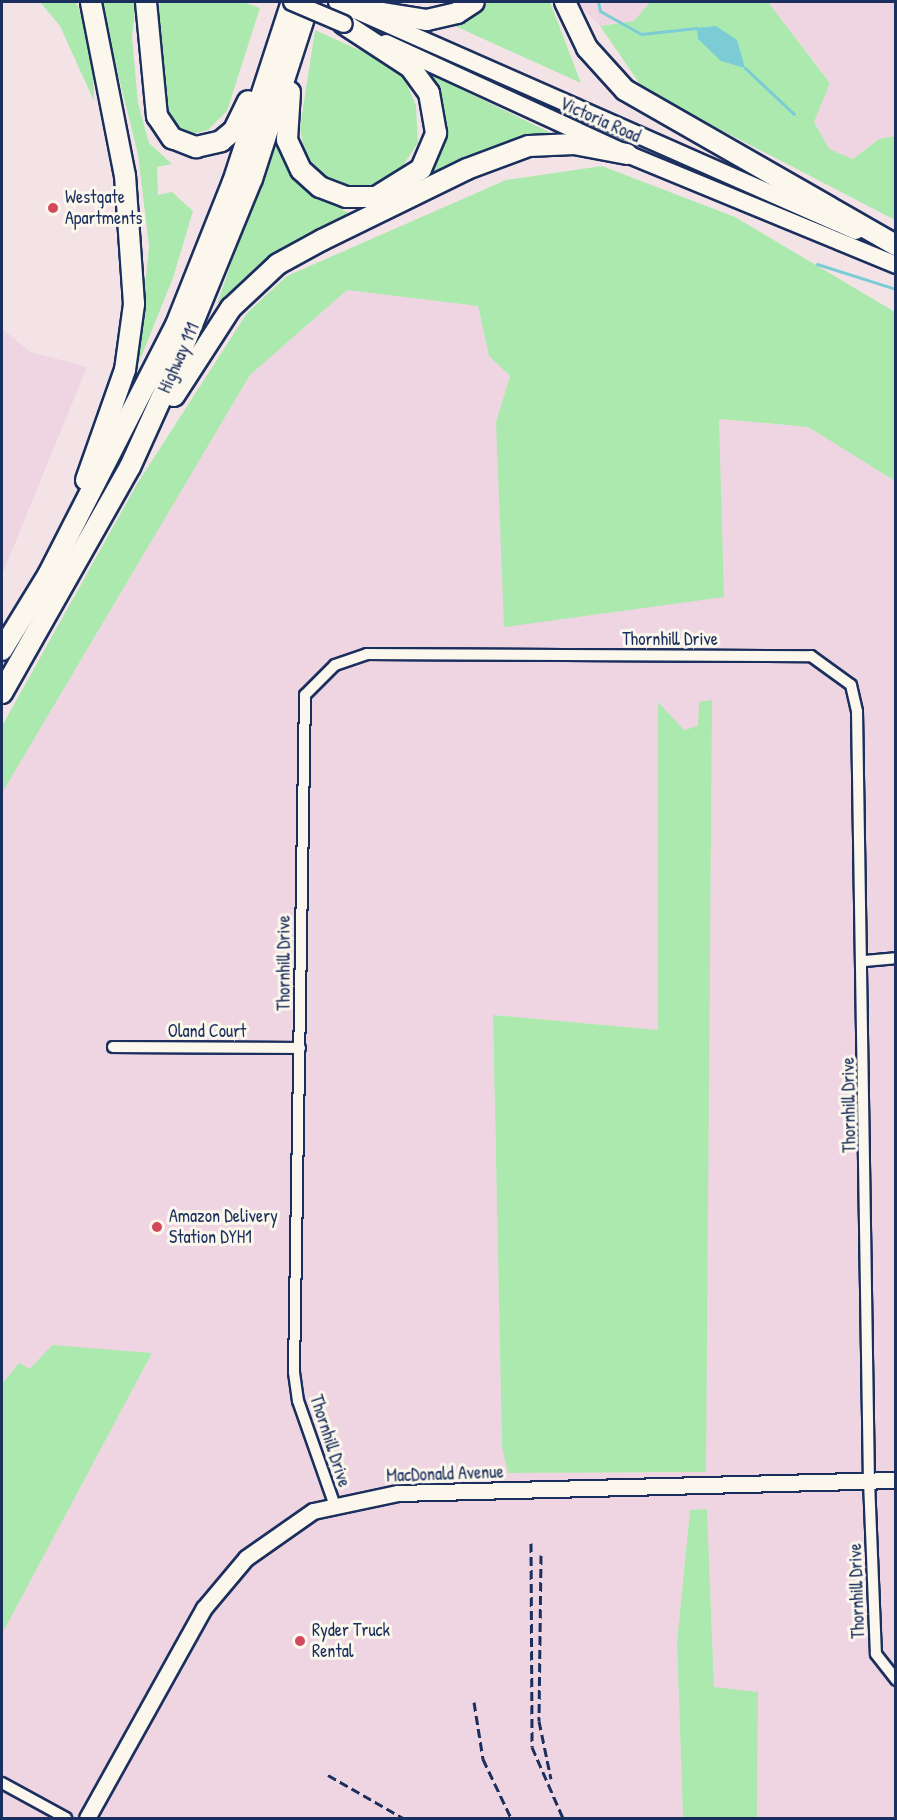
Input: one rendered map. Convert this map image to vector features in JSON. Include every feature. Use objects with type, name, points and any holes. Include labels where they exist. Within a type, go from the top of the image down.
[{"type":"highway","points":[[48,575],[53,547],[92,468],[124,370],[134,304],[125,176],[91,2]]},
{"type":"highway","points":[[146,2],[157,116],[166,132],[186,145],[206,147],[228,137],[278,46]]},
{"type":"highway","name":"Highway 111","points":[[2,650],[48,575],[176,325],[233,182],[292,2]]},
{"type":"highway","name":"Highway 111","points":[[2,693],[130,467],[216,274],[309,2]]},
{"type":"highway","points":[[344,11],[427,20],[457,13],[474,2]]},
{"type":"highway","points":[[565,2],[587,48],[625,90],[896,246]]},
{"type":"highway","points":[[299,33],[285,128],[296,161],[308,178],[333,194],[376,197],[422,169],[434,146],[437,121],[429,93],[410,67],[344,11]]},
{"type":"highway","points":[[130,467],[213,332],[278,264],[467,169],[529,146],[574,144],[627,154]]},
{"type":"main road","name":"Victoria Road","points":[[292,2],[344,11],[896,246]]},
{"type":"main road","name":"Victoria Road","points":[[344,11],[627,154],[896,265]]},
{"type":"street","name":"Thornhill Drive","points":[[334,1503],[298,1401],[294,1372],[305,695],[335,665],[367,654],[811,656],[826,662],[851,685],[857,711],[864,961],[869,1481],[876,1654],[896,1680]]},
{"type":"street","points":[[864,961],[896,958]]},
{"type":"street","name":"Oland Court","points":[[113,1047],[300,1048]]},
{"type":"street","name":"MacDonald Avenue","points":[[87,1818],[189,1632],[226,1579],[270,1538],[334,1503],[398,1493],[896,1480]]},
{"type":"street","points":[[2,1782],[66,1818]]},
{"type":"shaded area","points":[[576,2],[650,2],[634,21],[600,26]]},
{"type":"shaded area","points":[[768,2],[895,2],[895,136],[879,139],[853,159],[828,149],[814,122],[830,82]]},
{"type":"shaded area","points":[[347,290],[478,306],[489,356],[510,376],[496,422],[723,597],[718,419],[808,427],[895,481],[895,1818],[757,1818],[758,1692],[714,1688],[707,1509],[690,1510],[677,1643],[683,1818],[2,1818],[2,1634],[152,1353],[30,1369],[19,1364],[2,1384],[2,793],[250,375]],"holes":[[[658,703],[684,730],[698,726],[706,1472],[508,1473],[502,1447],[493,1015],[658,1030]]]},
{"type":"shaded area","points":[[2,329],[31,352],[87,367],[2,575]]},
{"type":"green space","points":[[40,2],[76,2],[93,55],[94,101],[60,26]]},
{"type":"green space","points":[[100,2],[136,2],[132,37],[138,103],[149,143],[172,164],[157,167],[158,195],[172,192],[193,211],[173,278],[137,367],[149,246],[138,154]]},
{"type":"green space","points":[[161,2],[243,2],[260,8],[227,111],[208,130],[189,135],[168,121],[160,101],[156,12]]},
{"type":"green space","points":[[489,2],[550,2],[581,83],[455,26]]},
{"type":"green space","points":[[650,2],[768,2],[830,83],[814,122],[829,149],[853,159],[879,139],[895,136],[895,220],[644,90],[600,26],[634,21]]},
{"type":"green space","points":[[315,30],[379,59],[405,79],[416,106],[418,143],[402,167],[372,186],[347,185],[323,175],[305,154],[300,128]]},
{"type":"green space","points":[[432,75],[555,135],[486,155],[419,184],[440,152],[443,112]]},
{"type":"green space","points":[[274,140],[304,186],[350,214],[260,263],[217,304]]},
{"type":"green space","points":[[602,166],[735,217],[895,312],[895,481],[808,427],[719,419],[724,597],[504,627],[496,422],[510,376],[489,356],[478,306],[347,290],[250,375],[2,793],[2,726],[137,484],[247,313],[287,276],[506,180]]},
{"type":"green space","points":[[712,700],[706,1472],[508,1473],[502,1447],[493,1015],[658,1030],[658,702],[684,730],[698,726],[699,702]]},
{"type":"green space","points":[[52,1345],[152,1353],[2,1634],[2,1384],[19,1363],[30,1369]]},
{"type":"green space","points":[[707,1509],[714,1687],[758,1692],[757,1818],[683,1818],[677,1643],[690,1510]]},
{"type":"water","points":[[716,26],[737,40],[745,68],[721,61],[698,39],[697,28]]},
{"type":"waterway","points":[[598,2],[600,11],[641,34],[697,28]]},
{"type":"waterway","points":[[745,68],[794,114]]},
{"type":"waterway","points":[[817,264],[896,289]]},
{"type":"railway","points":[[531,1543],[532,1747],[563,1818]]},
{"type":"railway","points":[[541,1555],[539,1721],[551,1779]]},
{"type":"railway","points":[[474,1702],[483,1759],[511,1818]]},
{"type":"railway","points":[[328,1775],[403,1818]]},
{"type":"place","name":"Westgate Apartments","points":[[53,208]]},
{"type":"place","name":"Amazon Delivery Station DYH1","points":[[157,1227]]},
{"type":"place","name":"Ryder Truck Rental","points":[[300,1641]]}]
